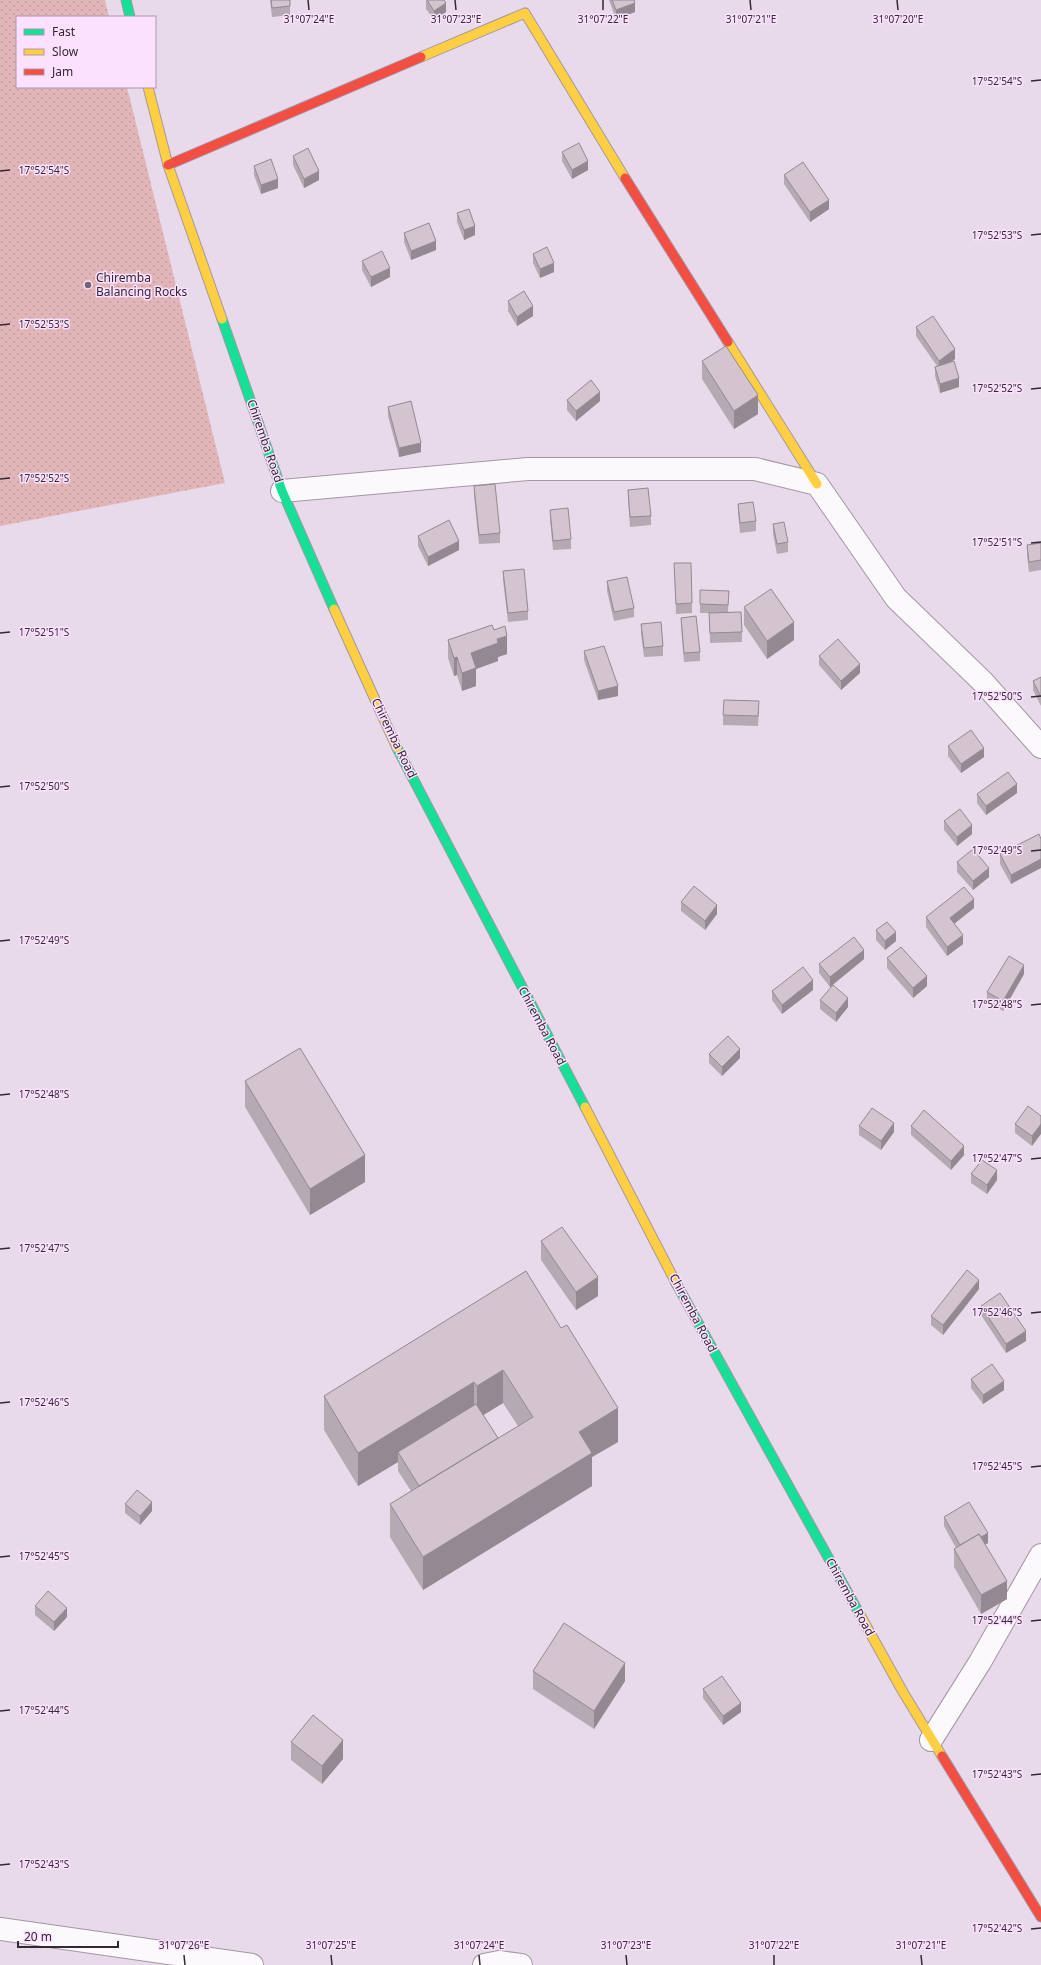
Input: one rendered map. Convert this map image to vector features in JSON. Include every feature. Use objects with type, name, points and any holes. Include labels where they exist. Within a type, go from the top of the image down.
[{"type":"main road","points":[[126,0],[130,16]]},
{"type":"main road","points":[[168,165],[525,13],[601,140],[817,484]]},
{"type":"main road","name":"Chiremba Road","points":[[148,88],[168,165],[282,491],[400,753],[695,1319],[931,1740],[1041,1917]]},
{"type":"street","points":[[282,491],[528,469],[755,469],[817,484],[896,598],[984,683],[1041,747]]},
{"type":"street","points":[[931,1740],[980,1662],[1041,1555]]},
{"type":"street","points":[[0,1929],[252,1965]]},
{"type":"street","points":[[484,1965],[499,1962],[522,1965]]},
{"type":"shaded area","name":"Chiremba Balancing Rocks","points":[[0,0],[105,0],[109,16],[16,16],[16,88],[127,88],[225,483],[0,526]]},
{"type":"building","points":[[271,0],[290,0],[290,6],[272,8]]},
{"type":"building","points":[[427,0],[444,0],[446,3],[434,11]]},
{"type":"building","points":[[612,0],[634,0],[635,3],[616,10]]},
{"type":"building","points":[[579,143],[588,161],[572,170],[562,152]]},
{"type":"building","points":[[308,148],[319,171],[304,179],[293,156]]},
{"type":"building","points":[[271,159],[278,179],[261,185],[254,166]]},
{"type":"building","points":[[803,162],[829,200],[810,212],[784,175]]},
{"type":"building","points":[[469,209],[475,226],[464,230],[457,213]]},
{"type":"building","points":[[429,223],[436,241],[411,251],[404,233]]},
{"type":"building","points":[[547,247],[554,263],[540,269],[533,254]]},
{"type":"building","points":[[382,251],[390,268],[371,277],[362,261]]},
{"type":"building","points":[[524,291],[533,306],[517,317],[508,301]]},
{"type":"building","points":[[933,316],[955,349],[939,361],[916,327]]},
{"type":"building","points":[[726,346],[758,395],[734,411],[702,361]]},
{"type":"building","points":[[954,361],[959,378],[940,384],[935,367]]},
{"type":"building","points":[[591,380],[600,392],[576,411],[567,400]]},
{"type":"building","points":[[411,401],[421,443],[399,448],[388,407]]},
{"type":"building","points":[[495,484],[500,533],[479,535],[474,486]]},
{"type":"building","points":[[648,488],[651,516],[630,517],[628,490]]},
{"type":"building","points":[[753,502],[756,521],[740,523],[738,504]]},
{"type":"building","points":[[568,508],[571,539],[553,541],[550,510]]},
{"type":"building","points":[[449,520],[459,541],[428,557],[418,536]]},
{"type":"building","points":[[784,522],[788,542],[777,544],[773,524]]},
{"type":"building","points":[[1041,543],[1041,560],[1029,562],[1027,545]]},
{"type":"building","points":[[674,563],[691,563],[692,603],[676,604]]},
{"type":"building","points":[[524,569],[528,611],[508,613],[503,571]]},
{"type":"building","points":[[627,577],[634,608],[614,612],[607,581]]},
{"type":"building","points":[[771,589],[794,622],[767,641],[744,607]]},
{"type":"building","points":[[700,590],[729,591],[728,605],[700,604]]},
{"type":"building","points":[[741,612],[742,632],[710,633],[709,613]]},
{"type":"building","points":[[696,616],[700,652],[684,653],[681,618]]},
{"type":"building","points":[[661,622],[663,646],[644,648],[641,624]]},
{"type":"building","points":[[492,625],[494,630],[505,626],[507,636],[497,639],[498,643],[471,653],[476,668],[462,673],[457,657],[454,658],[448,640]]},
{"type":"building","points":[[838,639],[860,664],[841,681],[819,656]]},
{"type":"building","points":[[604,646],[618,686],[598,691],[584,651]]},
{"type":"building","points":[[1041,677],[1041,697],[1033,681]]},
{"type":"building","points":[[724,700],[759,701],[758,716],[723,715]]},
{"type":"building","points":[[971,730],[984,748],[961,764],[948,746]]},
{"type":"building","points":[[1008,772],[1017,784],[986,806],[977,794]]},
{"type":"building","points":[[960,809],[972,825],[957,837],[944,821]]},
{"type":"building","points":[[1039,834],[1041,839],[1041,859],[1011,875],[1000,854]]},
{"type":"building","points":[[973,849],[989,868],[973,881],[957,862]]},
{"type":"building","points":[[694,886],[717,905],[705,921],[681,902]]},
{"type":"building","points":[[964,887],[974,899],[950,918],[963,935],[947,947],[926,917]]},
{"type":"building","points":[[887,922],[896,932],[885,941],[876,930]]},
{"type":"building","points":[[854,937],[864,950],[830,977],[819,964]]},
{"type":"building","points":[[901,947],[927,976],[913,988],[887,958]]},
{"type":"building","points":[[1009,956],[1024,965],[1003,1001],[987,992]]},
{"type":"building","points":[[803,967],[813,980],[782,1005],[772,991]]},
{"type":"building","points":[[833,985],[848,998],[836,1013],[820,1000]]},
{"type":"building","points":[[728,1036],[740,1049],[722,1067],[709,1054]]},
{"type":"building","points":[[300,1048],[365,1155],[310,1189],[245,1081]]},
{"type":"building","points":[[1028,1106],[1041,1116],[1041,1124],[1032,1136],[1015,1124]]},
{"type":"building","points":[[872,1108],[894,1123],[881,1141],[859,1126]]},
{"type":"building","points":[[924,1110],[964,1146],[951,1161],[911,1126]]},
{"type":"building","points":[[982,1160],[997,1170],[987,1185],[971,1174]]},
{"type":"building","points":[[562,1227],[598,1277],[576,1292],[541,1241]]},
{"type":"building","points":[[967,1270],[979,1280],[943,1325],[931,1316]]},
{"type":"building","points":[[526,1271],[561,1328],[567,1325],[618,1408],[579,1432],[592,1453],[423,1557],[390,1504],[533,1417],[503,1370],[477,1386],[474,1382],[358,1453],[324,1396]]},
{"type":"building","points":[[1000,1293],[1026,1331],[1006,1344],[981,1306]]},
{"type":"building","points":[[992,1364],[1004,1381],[983,1395],[971,1379]]},
{"type":"building","points":[[476,1404],[498,1438],[419,1486],[398,1452]]},
{"type":"building","points":[[137,1490],[152,1502],[140,1516],[125,1504]]},
{"type":"building","points":[[969,1502],[988,1533],[981,1537],[979,1534],[960,1545],[944,1517]]},
{"type":"building","points":[[979,1534],[1007,1581],[981,1595],[954,1549]]},
{"type":"building","points":[[48,1591],[67,1608],[54,1622],[35,1606]]},
{"type":"building","points":[[564,1623],[625,1663],[594,1711],[533,1671]]},
{"type":"building","points":[[722,1676],[741,1703],[723,1716],[703,1689]]},
{"type":"building","points":[[313,1715],[343,1740],[322,1766],[291,1742]]},
{"type":"traffic: fast","points":[[126,0],[130,16]]},
{"type":"traffic: fast","points":[[222,319],[282,491],[334,609]]},
{"type":"traffic: fast","points":[[397,748],[585,1107]]},
{"type":"traffic: fast","points":[[676,1283],[859,1613]]},
{"type":"traffic: slow","points":[[421,57],[525,13],[625,178]]},
{"type":"traffic: slow","points":[[148,88],[168,165],[222,319]]},
{"type":"traffic: slow","points":[[728,342],[817,484]]},
{"type":"traffic: slow","points":[[334,609],[397,748]]},
{"type":"traffic: slow","points":[[585,1107],[676,1283]]},
{"type":"traffic: slow","points":[[859,1613],[903,1692],[942,1756]]},
{"type":"traffic: jam","points":[[168,165],[421,57]]},
{"type":"traffic: jam","points":[[625,178],[728,342]]},
{"type":"traffic: jam","points":[[942,1756],[1041,1917]]},
{"type":"place","name":"Chiremba Balancing Rocks","points":[[88,285]]}]
